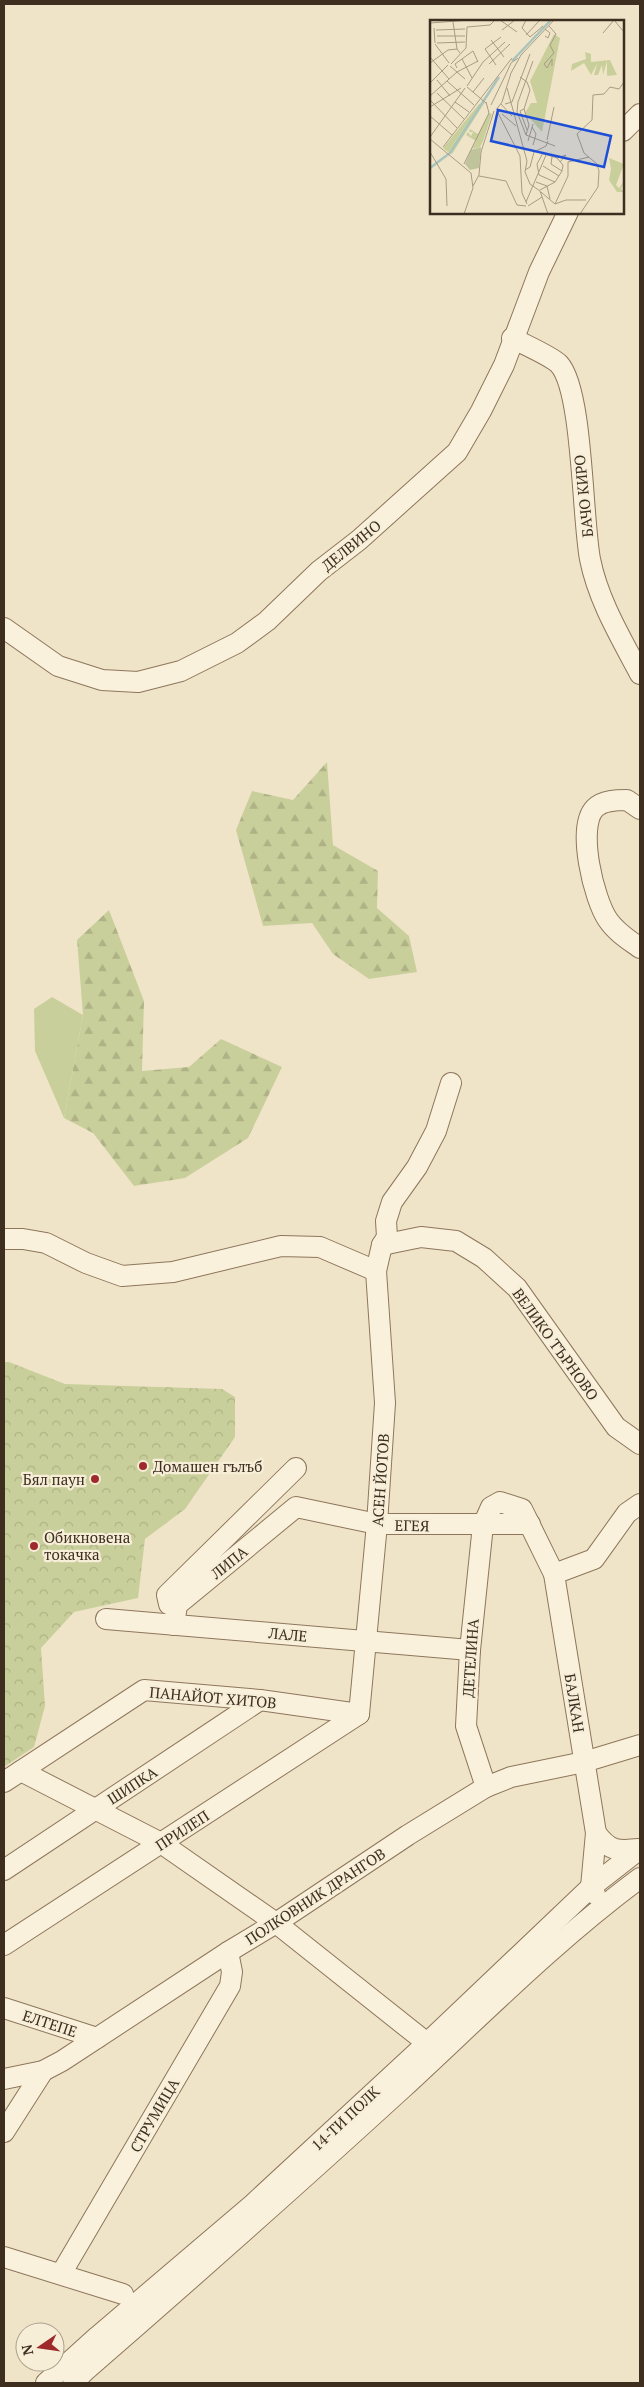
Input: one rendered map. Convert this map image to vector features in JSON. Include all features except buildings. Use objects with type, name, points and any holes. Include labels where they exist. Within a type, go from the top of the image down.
[{"type":"street","points":[[624,131],[640,114]]},
{"type":"street","name":"ДЕЛВИНО","points":[[4,628],[58,666],[102,680],[138,682],[182,671],[237,643],[267,621],[319,570],[373,527],[457,452],[481,411],[504,365],[512,338],[539,272],[567,214]]},
{"type":"street","name":"БАЧО КИРО","points":[[512,338],[559,364],[570,385],[575,406],[584,520],[590,560],[603,600],[640,674]]},
{"type":"street","points":[[640,809],[627,800],[609,801],[596,806],[588,817],[586,833],[587,857],[601,908],[609,922],[640,948]]},
{"type":"street","name":"АСЕН ЙОТОВ","points":[[359,1714],[378,1524],[385,1403],[376,1271],[382,1246],[387,1237],[386,1221],[392,1202],[417,1167],[436,1132],[451,1082]]},
{"type":"street","name":"ВЕЛИКО ТЪРНОВО","points":[[382,1246],[421,1238],[456,1241],[484,1258],[517,1288],[616,1427],[640,1444]]},
{"type":"street","points":[[4,1239],[23,1239],[46,1244],[86,1263],[122,1276],[174,1272],[280,1246],[320,1247],[376,1271]]},
{"type":"street","points":[[174,1625],[177,1605],[169,1604],[167,1595],[296,1468]]},
{"type":"street","name":"БАЛКАН","points":[[483,1525],[491,1508],[500,1502],[522,1509],[554,1574],[596,1833],[591,1887]]},
{"type":"street","points":[[554,1574],[594,1560],[627,1513],[640,1504]]},
{"type":"street","name":"ЕГЕЯ","points":[[296,1507],[378,1524],[483,1525]]},
{"type":"street","name":"ЛИПА","points":[[177,1605],[296,1507]]},
{"type":"street","name":"ДЕТЕЛИНА","points":[[483,1525],[470,1650],[466,1726],[486,1787]]},
{"type":"street","name":"ЛАЛЕ","points":[[106,1619],[470,1650]]},
{"type":"street","name":"ПАНАЙОТ ХИТОВ","points":[[4,1782],[144,1690],[260,1700],[359,1714]]},
{"type":"street","name":"ШИПКА","points":[[4,1870],[260,1700]]},
{"type":"street","name":"ПРИЛЕП","points":[[4,1945],[359,1714]]},
{"type":"street","name":"ПОЛКОВНИК ДРАНГОВ","points":[[4,2079],[43,2071],[62,2061],[408,1835],[486,1787],[511,1777],[584,1762],[640,1745]]},
{"type":"street","points":[[22,1771],[94,1810],[161,1843],[276,1923],[427,2043]]},
{"type":"street","points":[[596,1833],[609,1848],[621,1850],[640,1849]]},
{"type":"street","name":"14-ТИ ПОЛК","points":[[46,2383],[98,2336],[253,2204],[427,2043],[591,1887],[640,1849]]},
{"type":"street","name":"14-ТИ ПОЛК","points":[[73,2383],[265,2214],[602,1906],[640,1878]]},
{"type":"street","points":[[591,1887],[602,1906]]},
{"type":"street","name":"СТРУМИЦА","points":[[61,2274],[230,1986],[232,1972],[228,1952]]},
{"type":"street","name":"ЕЛТЕПЕ","points":[[4,2008],[97,2038]]},
{"type":"street","points":[[4,2132],[43,2071]]},
{"type":"street","points":[[4,2257],[123,2294]]},
{"type":"green space","points":[[327,762],[333,845],[378,871],[377,908],[409,936],[417,972],[369,979],[333,954],[312,923],[263,926],[236,830],[252,791],[293,800]]},
{"type":"green space","points":[[109,910],[144,1001],[142,1071],[189,1067],[221,1039],[282,1067],[248,1138],[185,1178],[134,1186],[93,1133],[64,1118],[83,1015],[77,940]]},
{"type":"green space","points":[[52,997],[83,1015],[64,1118],[35,1051],[34,1009]]},
{"type":"green space","points":[[4,1362],[9,1362],[65,1384],[222,1389],[235,1397],[235,1437],[185,1509],[145,1539],[138,1598],[74,1612],[41,1648],[45,1706],[34,1747],[4,1767]]},
{"type":"place","name":"Домашен гълъб","points":[[143,1466]]},
{"type":"place","name":"Бял паун","points":[[95,1479]]},
{"type":"place","name":"Обикновена токачка","points":[[34,1546]]}]
